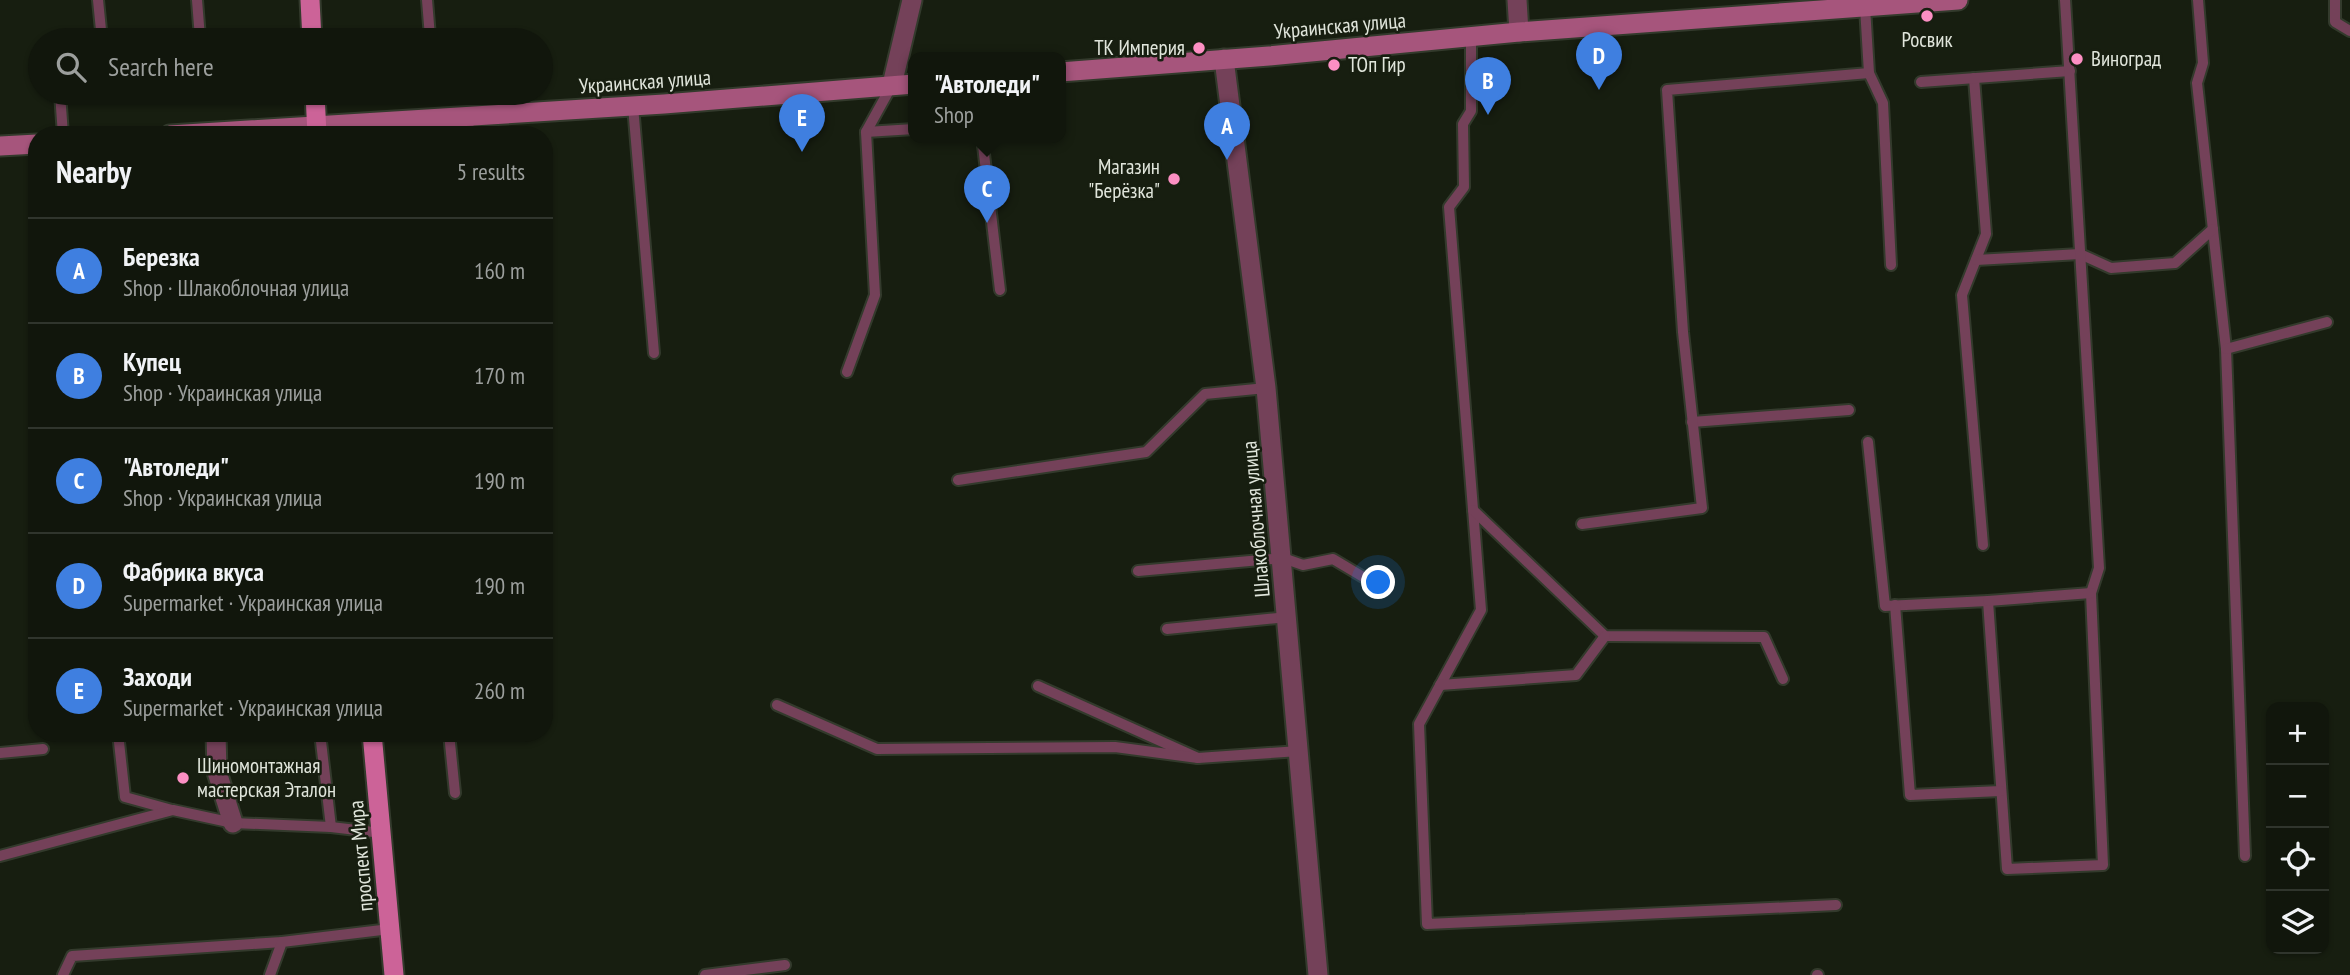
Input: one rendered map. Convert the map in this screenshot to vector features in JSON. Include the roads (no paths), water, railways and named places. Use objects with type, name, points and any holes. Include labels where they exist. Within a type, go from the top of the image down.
[{"type":"main road","points":[[310,0],[311,28]]},
{"type":"main road","name":"Украинская улица","points":[[1066,72],[1518,32],[1958,0]]},
{"type":"main road","name":"Украинская улица","points":[[438,126],[469,125],[634,106],[908,84]]},
{"type":"main road","points":[[315,105],[316,126]]},
{"type":"main road","points":[[0,146],[28,144]]},
{"type":"main road","name":"проспект Мира","points":[[373,742],[394,975]]},
{"type":"street","points":[[892,85],[912,0]]},
{"type":"street","points":[[1517,0],[1518,32]]},
{"type":"street","name":"Шлакоблочная улица","points":[[1224,59],[1266,388],[1318,975]]},
{"type":"street","points":[[216,742],[217,772],[233,823]]},
{"type":"lane","points":[[98,0],[101,28]]},
{"type":"lane","points":[[197,0],[199,28]]},
{"type":"lane","points":[[427,0],[429,28]]},
{"type":"lane","points":[[1988,601],[2007,869],[2103,865],[2091,593],[2099,568],[2065,0]]},
{"type":"lane","points":[[2199,0],[2203,63],[2197,83],[2226,349],[2245,856]]},
{"type":"lane","points":[[2335,0],[2336,22],[2350,31]]},
{"type":"lane","points":[[1865,7],[1869,73],[1883,103],[1891,265]]},
{"type":"lane","points":[[1471,37],[1471,111],[1463,124],[1464,187],[1449,207],[1481,610],[1419,724],[1427,924],[1836,905]]},
{"type":"lane","points":[[1921,82],[2070,71]]},
{"type":"lane","points":[[1582,524],[1702,508],[1683,332],[1667,90],[1869,73]]},
{"type":"lane","points":[[1974,78],[1986,234],[1962,296],[1983,545]]},
{"type":"lane","points":[[847,372],[875,295],[866,132],[892,85]]},
{"type":"lane","points":[[61,105],[62,126]]},
{"type":"lane","points":[[634,106],[654,353]]},
{"type":"lane","points":[[866,132],[908,129]]},
{"type":"lane","points":[[983,143],[1000,290]]},
{"type":"lane","points":[[1976,260],[2080,254],[2111,268],[2175,263],[2213,229]]},
{"type":"lane","points":[[2226,349],[2327,322]]},
{"type":"lane","points":[[958,480],[1146,452],[1205,394],[1266,388]]},
{"type":"lane","points":[[1692,422],[1849,410]]},
{"type":"lane","points":[[1868,442],[1885,606],[2091,593]]},
{"type":"lane","points":[[1473,510],[1605,636],[1764,637],[1783,679]]},
{"type":"lane","points":[[1138,571],[1283,558],[1303,565],[1333,559],[1380,587]]},
{"type":"lane","points":[[1895,605],[1910,795],[2001,790]]},
{"type":"lane","points":[[1167,629],[1288,617]]},
{"type":"lane","points":[[1440,685],[1576,675],[1605,636]]},
{"type":"lane","points":[[1038,686],[1198,758]]},
{"type":"lane","points":[[777,705],[877,749],[1115,747],[1198,758],[1299,751]]},
{"type":"lane","points":[[119,742],[125,797],[233,823],[331,827],[382,833]]},
{"type":"lane","points":[[321,742],[331,827]]},
{"type":"lane","points":[[450,742],[455,793]]},
{"type":"lane","points":[[0,753],[43,749]]},
{"type":"lane","points":[[0,856],[173,810]]},
{"type":"lane","points":[[63,975],[72,956],[282,942],[390,929]]},
{"type":"lane","points":[[270,975],[282,942]]},
{"type":"lane","points":[[705,975],[785,965]]},
{"type":"place","name":"Росвик","points":[[1927,16]]},
{"type":"place","name":"ТК Империя","points":[[1199,48]]},
{"type":"place","name":"Виноград","points":[[2077,59]]},
{"type":"place","name":"ТОп Гир","points":[[1334,65]]},
{"type":"place","name":"Фабрика вкуса","points":[[1599,90]]},
{"type":"place","name":"Купец","points":[[1488,115]]},
{"type":"place","name":"Заходи","points":[[802,152]]},
{"type":"place","name":"Березка","points":[[1227,160]]},
{"type":"place","name":"Магазин \"Берёзка\"","points":[[1174,179]]},
{"type":"place","name":"\"Автоледи\"","points":[[987,223]]},
{"type":"place","name":"Шиномонтажная мастерская Эталон","points":[[183,778]]}]
